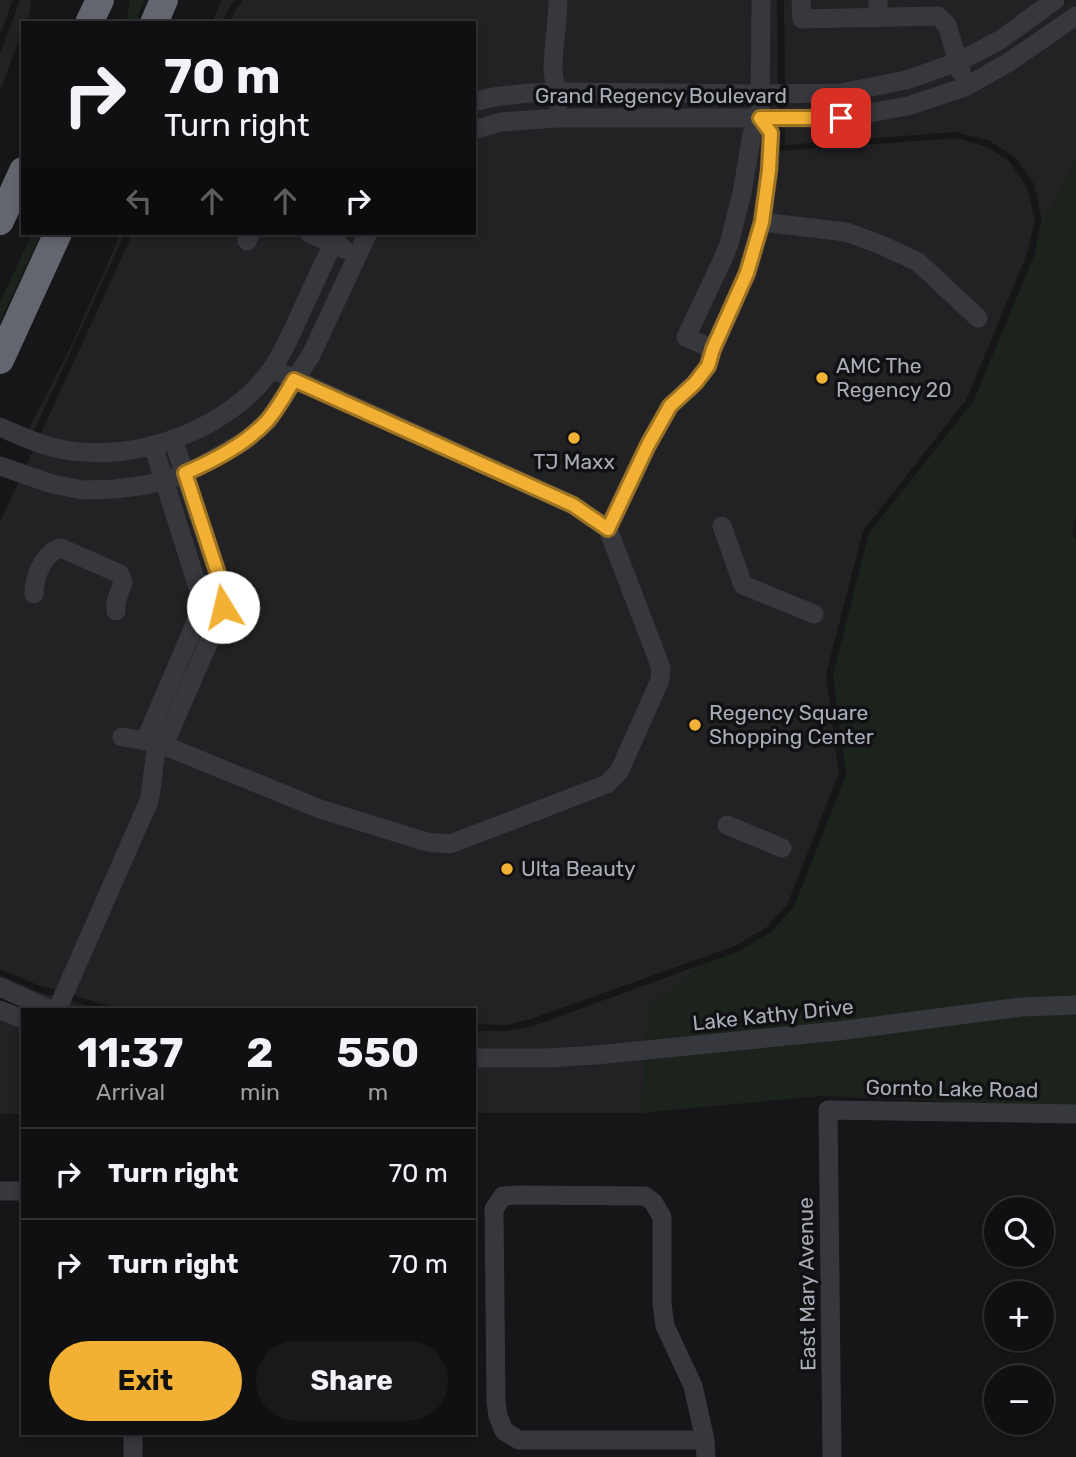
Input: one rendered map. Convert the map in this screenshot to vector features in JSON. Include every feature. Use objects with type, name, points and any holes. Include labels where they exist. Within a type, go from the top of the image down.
[{"type":"highway","points":[[90,21],[100,0]]},
{"type":"highway","points":[[0,221],[21,175]]},
{"type":"highway","points":[[0,360],[57,235]]},
{"type":"street","points":[[713,349],[686,337],[729,243],[742,193],[752,134],[760,118],[761,0]]},
{"type":"street","points":[[801,0],[802,19],[878,9],[938,16],[947,25],[965,87]]},
{"type":"street","name":"Grand Regency Boulevard","points":[[476,101],[493,97],[558,92],[841,93],[906,80],[958,62],[1000,40],[1055,0]]},
{"type":"street","points":[[558,9],[563,52],[558,118]]},
{"type":"street","name":"Grand Regency Boulevard","points":[[476,129],[501,122],[558,118],[841,118],[908,106],[965,87],[1009,62],[1076,16]]},
{"type":"street","points":[[608,529],[670,406],[695,383],[708,366],[747,273],[762,222],[769,170],[771,133],[760,118]]},
{"type":"street","points":[[762,222],[846,232],[890,248],[926,268],[978,318]]},
{"type":"street","points":[[0,466],[52,484],[83,490],[126,488],[185,473],[246,440],[268,421],[311,355],[367,235]]},
{"type":"street","points":[[0,427],[38,443],[65,450],[118,453],[173,439],[213,421],[235,408],[272,369],[336,238],[357,255]]},
{"type":"street","points":[[122,737],[155,743],[320,809],[443,845],[452,844],[607,784],[619,772],[660,680],[661,668],[608,529],[573,505],[272,369]]},
{"type":"street","points":[[155,743],[216,625],[224,599],[173,439]]},
{"type":"street","points":[[58,1008],[149,801],[155,743],[201,603],[153,445]]},
{"type":"street","points":[[722,526],[743,585],[814,614]]},
{"type":"street","points":[[34,594],[34,583],[47,557],[61,548],[120,574],[123,582],[116,602],[116,611]]},
{"type":"street","points":[[727,825],[782,848]]},
{"type":"street","points":[[0,987],[47,1008]]},
{"type":"street","name":"Lake Kathy Drive","points":[[476,1058],[596,1055],[838,1031],[1021,1007],[1076,1005]]},
{"type":"street","points":[[0,1010],[21,1018]]},
{"type":"street","name":"Gornto Lake Road","points":[[828,1110],[1076,1114]]},
{"type":"street","name":"East Mary Avenue","points":[[828,1110],[832,1457]]},
{"type":"street","points":[[0,1191],[21,1191]]},
{"type":"street","points":[[503,1196],[645,1196],[653,1202],[662,1217],[662,1304],[665,1326],[693,1386],[706,1449],[519,1440],[504,1431],[496,1401],[494,1209],[503,1196]]},
{"type":"street","points":[[133,1457],[134,1435]]},
{"type":"shaded area","points":[[0,0],[13,0],[0,34]]},
{"type":"shaded area","points":[[20,0],[31,0],[27,21],[21,21],[21,35],[0,90],[0,54]]},
{"type":"shaded area","points":[[130,0],[145,0],[136,21],[126,21]]},
{"type":"shaded area","points":[[222,0],[235,0],[223,21],[213,21]]},
{"type":"shaded area","points":[[243,0],[777,0],[779,151],[957,138],[988,147],[1009,161],[1027,187],[1035,220],[1027,254],[966,400],[863,531],[826,674],[839,773],[787,905],[767,927],[735,946],[531,1019],[507,1025],[476,1024],[476,1008],[117,1008],[38,985],[0,969],[0,522],[132,235],[476,235],[476,21],[230,21]]},
{"type":"shaded area","points":[[784,0],[1043,0],[995,34],[954,55],[904,73],[841,85],[785,86]]},
{"type":"shaded area","points":[[1068,0],[1076,0],[1076,6],[1004,57],[961,80],[906,99],[841,111],[785,111],[785,101],[1005,46]]},
{"type":"shaded area","points":[[1076,25],[1076,160],[1039,231],[1042,221],[1034,184],[1016,158],[990,141],[956,132],[785,145],[785,126],[910,113]]},
{"type":"shaded area","points":[[1076,160],[1076,515],[1072,531],[1076,540],[1076,997],[646,1043],[649,1007],[703,964],[738,952],[771,932],[794,907],[846,775],[833,674],[869,533],[973,402],[1034,256],[1039,231]]},
{"type":"shaded area","points":[[31,235],[40,235],[0,322],[0,303]]},
{"type":"shaded area","points":[[120,235],[124,235],[33,433],[28,431],[72,344]]},
{"type":"shaded area","points":[[703,964],[649,1007],[646,1043],[571,1050],[476,1051],[476,1031],[506,1031],[533,1026]]},
{"type":"shaded area","points":[[0,975],[36,991],[95,1008],[65,1008],[0,979]]},
{"type":"shaded area","points":[[1076,1012],[1076,1106],[962,1105],[943,1101],[820,1096],[641,1113],[645,1058],[993,1018]]},
{"type":"shaded area","points":[[0,1020],[21,1028],[21,1114],[0,1114]]},
{"type":"shaded area","points":[[645,1058],[641,1113],[476,1113],[476,1065]]},
{"type":"place","name":"AMC The Regency 20","points":[[822,378]]},
{"type":"place","name":"TJ Maxx","points":[[574,438]]},
{"type":"place","name":"Regency Square Shopping Center","points":[[695,725]]},
{"type":"place","name":"Ulta Beauty","points":[[507,869]]},
{"type":"route","points":[[223,607],[223,589],[185,473],[246,440],[268,421],[294,380],[573,505],[608,529],[670,406],[695,383],[708,366],[747,273],[762,222],[769,170],[771,133],[760,118],[841,118]]}]
